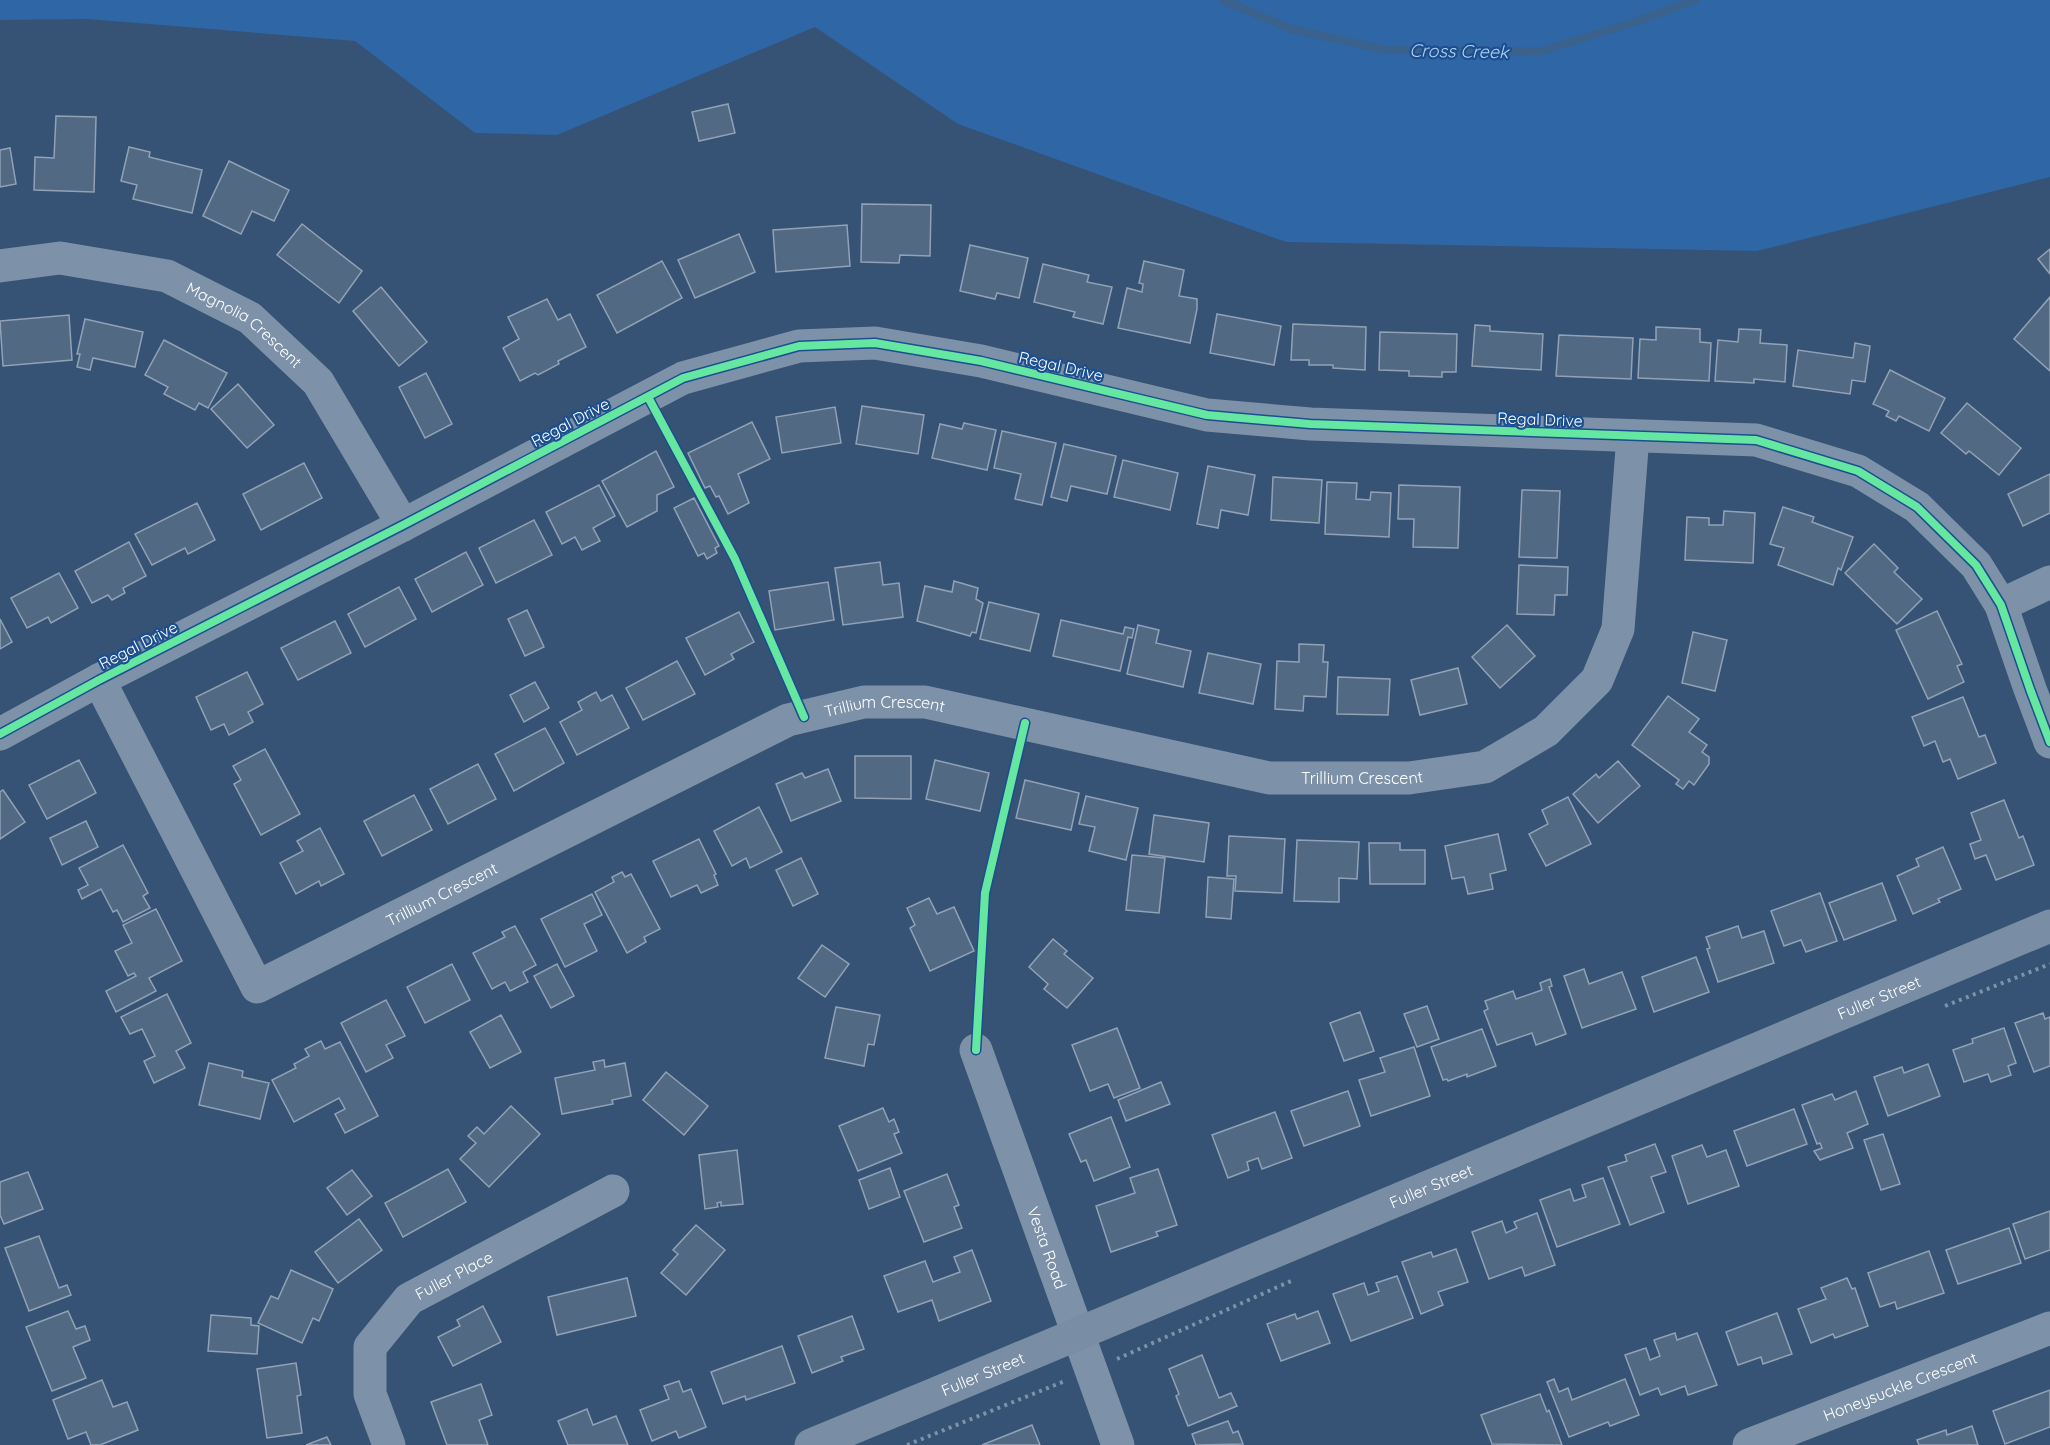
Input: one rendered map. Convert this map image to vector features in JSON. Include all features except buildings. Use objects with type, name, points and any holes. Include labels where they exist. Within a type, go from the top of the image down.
[{"type":"street","name":"Magnolia Crescent","points":[[0,266],[60,258],[167,276],[250,318],[318,382],[403,525]]},
{"type":"street","name":"Regal Drive","points":[[0,734],[99,680],[403,525],[683,378],[799,346],[875,343],[981,361],[1207,415],[1310,424],[1756,440],[1858,471],[1917,507],[1976,565],[2001,605],[2050,742]]},
{"type":"street","name":"Trillium Crescent","points":[[99,680],[256,987],[788,720],[864,702],[925,702],[1269,778],[1409,778],[1485,767],[1546,731],[1597,681],[1618,629],[1633,436]]},
{"type":"street","points":[[2001,605],[2050,582]]},
{"type":"street","name":"Fuller Street","points":[[811,1445],[1079,1335],[1636,1098],[2050,926]]},
{"type":"street","name":"Vesta Road","points":[[976,1050],[1118,1445]]},
{"type":"street","name":"Fuller Place","points":[[389,1445],[370,1394],[370,1347],[409,1299],[614,1191]]},
{"type":"street","name":"Honeysuckle Crescent","points":[[1749,1445],[2050,1328]]},
{"type":"path","points":[[907,1445],[1066,1381]]},
{"type":"shaded area","points":[[0,0],[2050,0],[2050,177],[1757,251],[1286,242],[958,124],[815,27],[557,135],[475,133],[355,41],[88,19],[0,20]]},
{"type":"waterway","name":"Cross Creek","points":[[1223,0],[1291,29],[1386,50],[1542,51],[1635,22],[1695,0]]},
{"type":"cycle path","points":[[0,734],[99,680],[403,525],[683,378],[799,346],[875,343],[981,361],[1207,415],[1310,424],[1756,440],[1858,471],[1917,507],[1976,565],[2001,605],[2050,742]]},
{"type":"cycle path","points":[[648,397],[735,559],[804,717]]},
{"type":"cycle path","points":[[976,1050],[985,893],[1025,723]]}]
